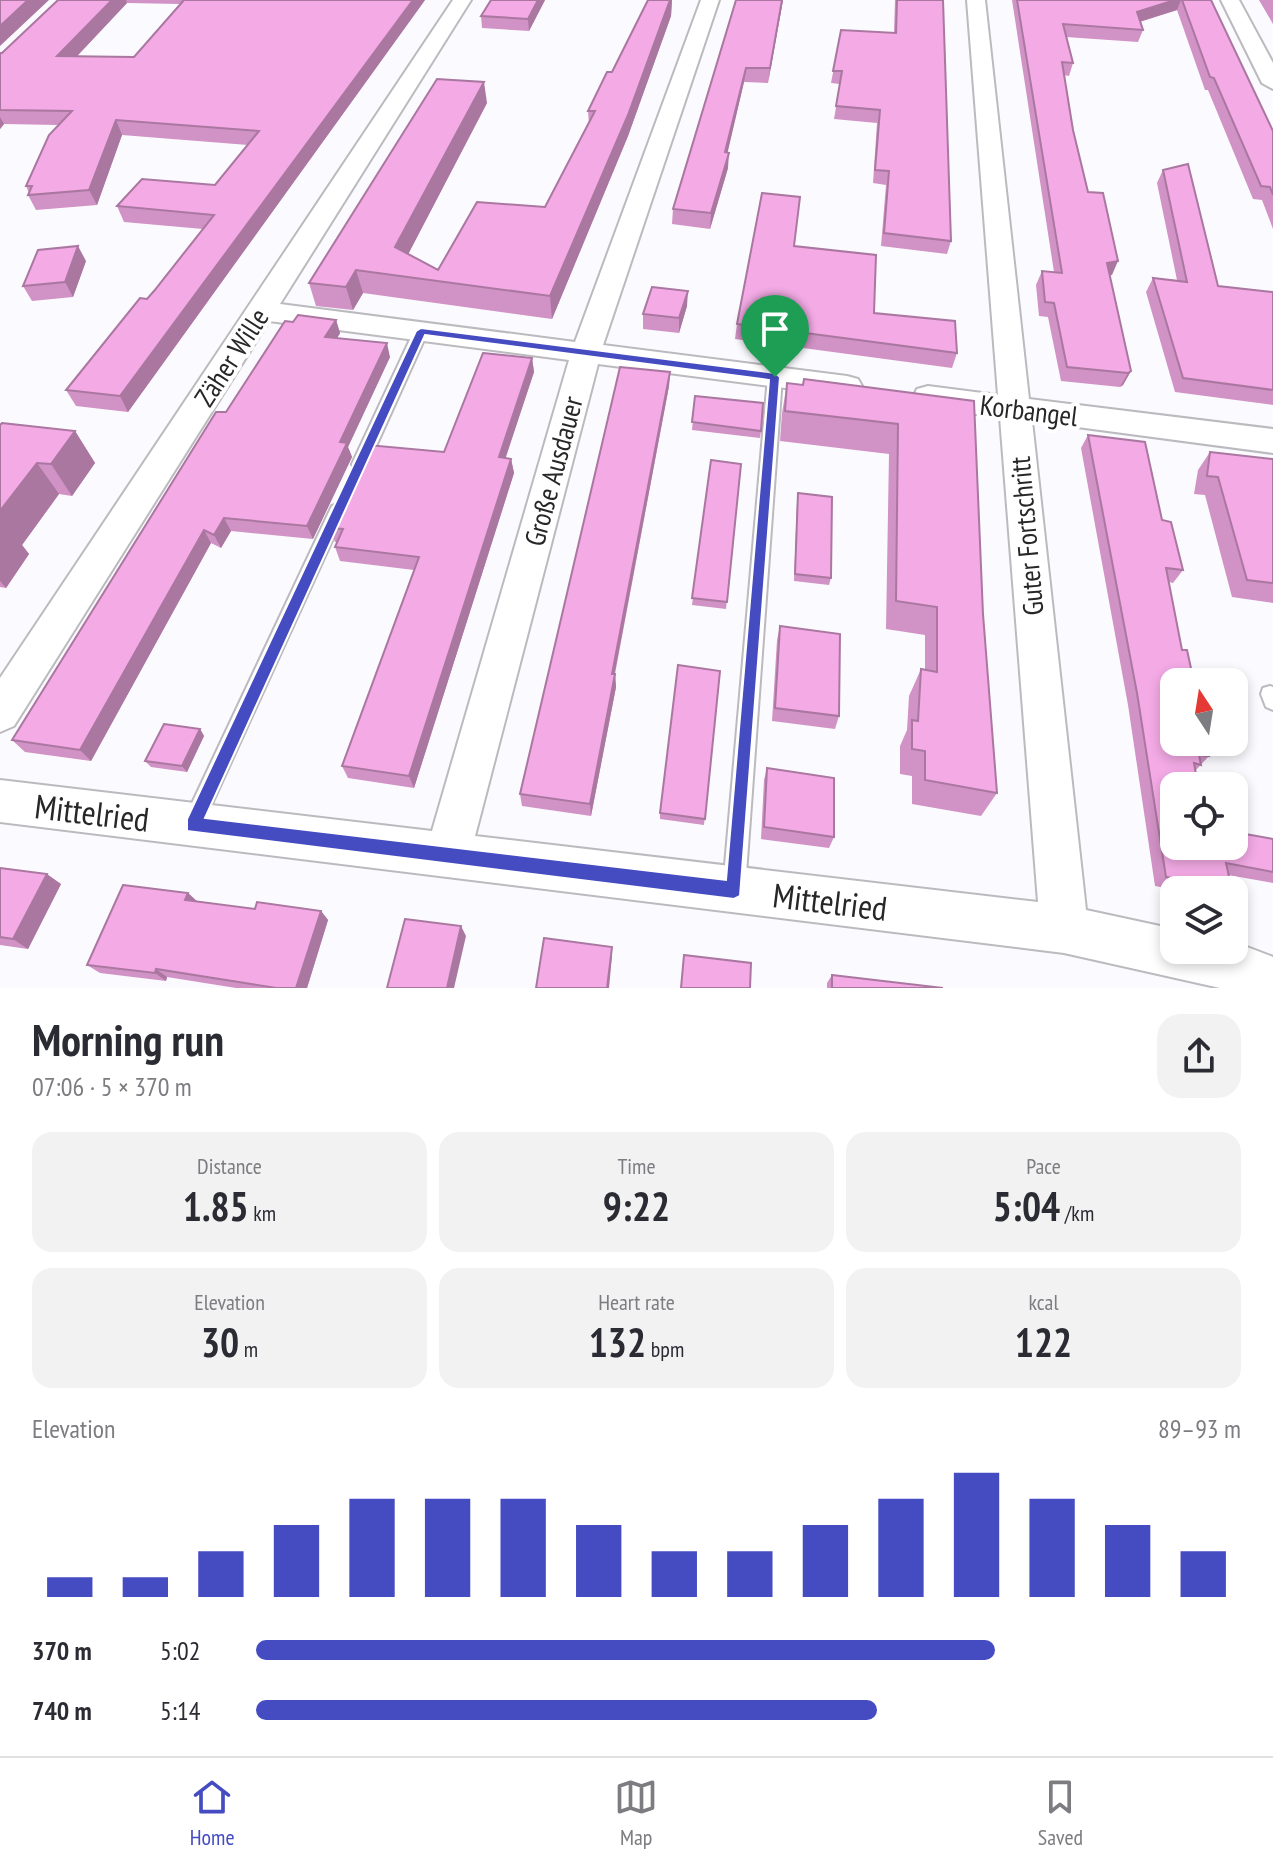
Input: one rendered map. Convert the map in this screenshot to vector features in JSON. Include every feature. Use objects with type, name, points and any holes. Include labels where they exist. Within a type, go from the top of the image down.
[{"type":"street","name":"Zäher Wille","points":[[0,713],[462,0]]},
{"type":"street","name":"Große Ausdauer","points":[[447,857],[586,352],[710,0]]},
{"type":"street","name":"Guter Fortschritt","points":[[976,0],[1064,929]]},
{"type":"street","points":[[1230,0],[1273,83]]},
{"type":"street","name":"Korbangel","points":[[261,311],[1273,441]]},
{"type":"street","name":"Mittelried","points":[[0,801],[1064,929],[1249,970],[1273,984]]},
{"type":"lane","points":[[193,825],[421,331]]},
{"type":"lane","points":[[734,890],[775,377]]},
{"type":"building","points":[[0,0],[28,0],[0,26]]},
{"type":"building","points":[[58,0],[112,0],[57,56],[134,57],[184,0],[413,0],[120,396],[66,390],[140,298],[147,299],[154,291],[214,215],[117,206],[142,179],[215,185],[259,131],[116,120],[89,190],[28,195],[32,186],[26,186],[49,135],[72,111],[0,110],[0,53]]},
{"type":"building","points":[[491,0],[538,0],[528,19],[481,16]]},
{"type":"building","points":[[648,0],[670,0],[628,115],[550,296],[356,270],[346,287],[309,283],[437,79],[484,82],[395,247],[438,270],[477,202],[545,207],[595,111],[588,111],[607,72],[612,72]]},
{"type":"building","points":[[736,0],[782,0],[770,68],[746,68],[725,152],[729,153],[711,213],[673,209]]},
{"type":"building","points":[[897,0],[943,0],[951,241],[884,233],[889,171],[875,170],[880,110],[836,106],[842,71],[833,71],[841,30],[896,33]]},
{"type":"building","points":[[1017,0],[1175,0],[1137,12],[1143,30],[1063,24],[1073,63],[1062,62],[1073,130],[1088,192],[1103,193],[1118,261],[1107,263],[1131,371],[1128,373],[1067,367],[1054,303],[1045,302],[1042,271],[1062,273]]},
{"type":"building","points":[[1182,0],[1211,0],[1273,131],[1273,195],[1270,187],[1261,186],[1214,78],[1210,77]]},
{"type":"building","points":[[1188,164],[1218,286],[1273,292],[1273,390],[1183,378],[1153,278],[1187,282],[1163,170]]},
{"type":"building","points":[[762,193],[800,197],[794,246],[876,255],[874,313],[955,321],[957,353],[737,324]]},
{"type":"building","points":[[78,246],[65,282],[23,286],[38,250]]},
{"type":"building","points":[[652,287],[688,291],[679,318],[643,314]]},
{"type":"building","points":[[298,315],[336,320],[325,337],[387,343],[340,442],[347,443],[307,526],[224,518],[214,535],[204,530],[80,750],[12,740],[216,412],[226,412],[285,321],[293,322]]},
{"type":"building","points":[[483,353],[532,358],[499,457],[511,459],[409,776],[342,766],[419,557],[335,547],[343,529],[330,528],[368,445],[444,452]]},
{"type":"building","points":[[620,367],[670,372],[590,804],[520,794]]},
{"type":"building","points":[[804,379],[974,401],[983,614],[997,793],[925,780],[925,751],[912,749],[912,720],[918,721],[921,669],[937,672],[937,607],[896,601],[898,424],[785,411],[787,383],[803,385]]},
{"type":"building","points":[[695,396],[763,403],[761,431],[692,422]]},
{"type":"building","points":[[0,425],[75,431],[51,464],[37,463],[0,511]]},
{"type":"building","points":[[1088,435],[1145,442],[1162,520],[1171,522],[1183,570],[1166,568],[1182,650],[1187,650],[1191,668],[1160,668],[1160,756],[1199,756],[1201,765],[1194,763],[1196,772],[1160,772],[1160,839],[1137,693]]},
{"type":"building","points":[[1210,452],[1273,459],[1273,583],[1247,580],[1218,477],[1207,476]]},
{"type":"building","points":[[711,460],[741,464],[727,602],[692,598]]},
{"type":"building","points":[[798,493],[832,497],[831,578],[795,574]]},
{"type":"building","points":[[780,626],[840,634],[839,716],[775,708]]},
{"type":"building","points":[[678,665],[720,671],[705,819],[660,813]]},
{"type":"building","points":[[164,724],[200,729],[182,766],[145,761]]},
{"type":"building","points":[[767,768],[834,778],[834,837],[764,827]]},
{"type":"building","points":[[1248,835],[1273,839],[1273,872],[1226,863],[1229,876],[1166,876],[1163,860],[1248,860]]},
{"type":"building","points":[[0,868],[47,874],[13,939],[0,937]]},
{"type":"building","points":[[123,885],[188,893],[185,900],[255,909],[257,902],[321,911],[296,988],[276,988],[156,969],[155,973],[87,965]]},
{"type":"building","points":[[405,919],[461,926],[447,988],[387,988]]},
{"type":"building","points":[[544,938],[612,947],[607,988],[536,988]]},
{"type":"building","points":[[684,955],[751,963],[750,988],[681,988]]},
{"type":"building","points":[[832,975],[943,988],[832,988]]},
{"type":"route","points":[[421,331],[775,377],[734,890],[193,825],[421,331]]}]
